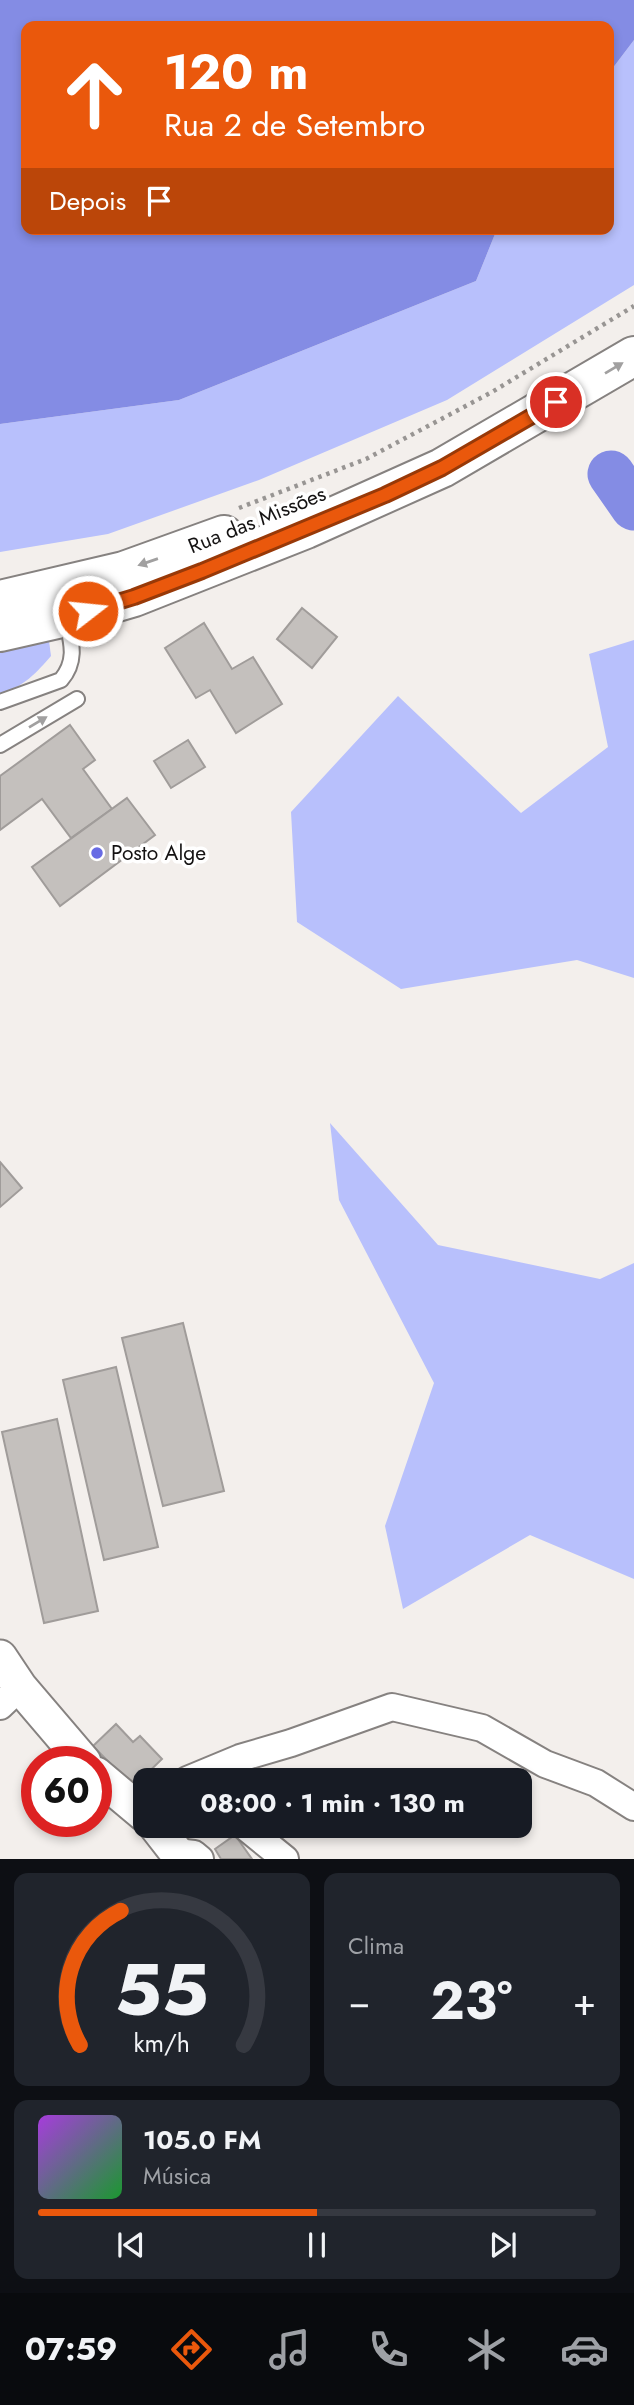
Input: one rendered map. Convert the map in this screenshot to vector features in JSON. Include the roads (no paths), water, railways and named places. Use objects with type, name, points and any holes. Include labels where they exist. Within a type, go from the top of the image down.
[{"type":"main road","points":[[507,417],[634,327]]},
{"type":"main road","points":[[507,417],[634,356]]},
{"type":"main road","name":"Rua das Missões","points":[[0,600],[62,603],[134,597],[306,529],[442,468],[507,417]]},
{"type":"main road","name":"Rua das Missões","points":[[0,632],[62,603]]},
{"type":"street","points":[[0,1657],[10,1697],[67,1746]]},
{"type":"street","points":[[239,1768],[291,1743],[392,1707],[482,1728],[545,1764],[596,1783],[634,1807]]},
{"type":"street","points":[[112,1787],[133,1805]]},
{"type":"street","points":[[167,1838],[185,1857]]},
{"type":"street","points":[[259,1838],[285,1859]]},
{"type":"lane","points":[[0,702],[61,680],[68,672],[74,655],[62,603]]},
{"type":"lane","points":[[0,745],[77,699]]},
{"type":"waterway","points":[[611,474],[634,507]]},
{"type":"place","name":"Posto Alge","points":[[97,853]]}]
